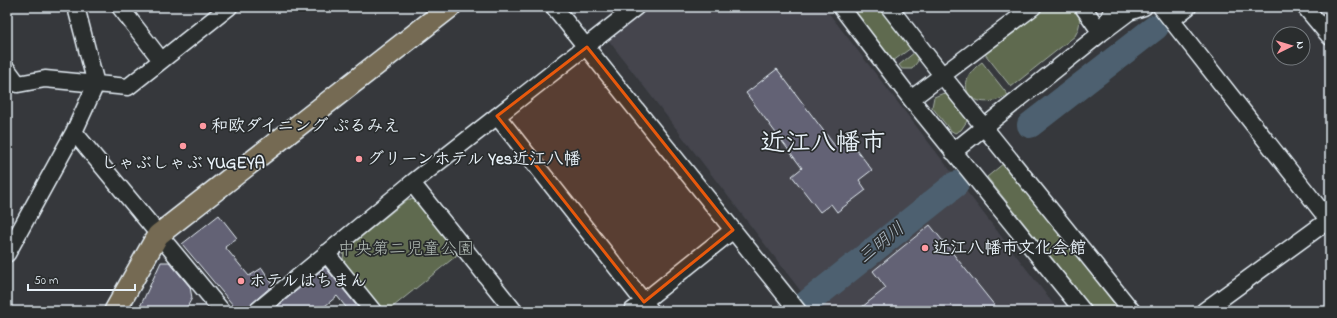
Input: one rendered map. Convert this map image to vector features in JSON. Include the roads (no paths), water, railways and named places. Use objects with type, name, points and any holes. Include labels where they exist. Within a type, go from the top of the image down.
[{"type":"main road","points":[[115,311],[158,235],[450,7]]},
{"type":"street","points":[[7,254],[74,132],[96,84],[76,7]]},
{"type":"street","points":[[120,7],[161,60]]},
{"type":"street","points":[[7,69],[18,84],[45,79],[128,87],[229,7]]},
{"type":"street","points":[[554,7],[798,311]]},
{"type":"street","points":[[257,311],[412,183],[636,7]]},
{"type":"street","points":[[841,7],[953,152],[1083,311]]},
{"type":"street","points":[[890,7],[984,128],[1132,311]]},
{"type":"street","points":[[911,99],[1033,7]]},
{"type":"street","points":[[1083,7],[1101,33]]},
{"type":"street","points":[[1101,33],[1114,7]]},
{"type":"street","points":[[953,152],[1101,33],[1129,12],[1144,7]]},
{"type":"street","points":[[1158,7],[1171,20],[1330,221],[1204,311]]},
{"type":"street","points":[[1171,20],[1188,7]]},
{"type":"street","points":[[1304,7],[1330,37]]},
{"type":"street","points":[[497,116],[642,308],[733,230]]},
{"type":"street","points":[[74,132],[222,311]]},
{"type":"street","points":[[412,183],[514,311]]},
{"type":"street","points":[[326,253],[373,311]]},
{"type":"waterway","name":"三明川","points":[[1030,125],[1156,27]]},
{"type":"waterway","name":"三明川","points":[[807,303],[956,184]]},
{"type":"place","name":"和欧ダイニング ぷるみえ","points":[[203,126]]},
{"type":"place","name":"しゃぶしゃぶ YUGEYA","points":[[183,146]]},
{"type":"place","name":"グリーンホテル Yes近江八幡","points":[[359,159]]},
{"type":"place","name":"近江八幡市文化会館","points":[[925,248]]},
{"type":"place","name":"ホテルはちまん","points":[[241,281]]},
{"type":"district","name":"近江八幡市","points":[[823,144]]},
{"type":"park label","name":"中央第二児童公園","points":[[406,249]]}]
